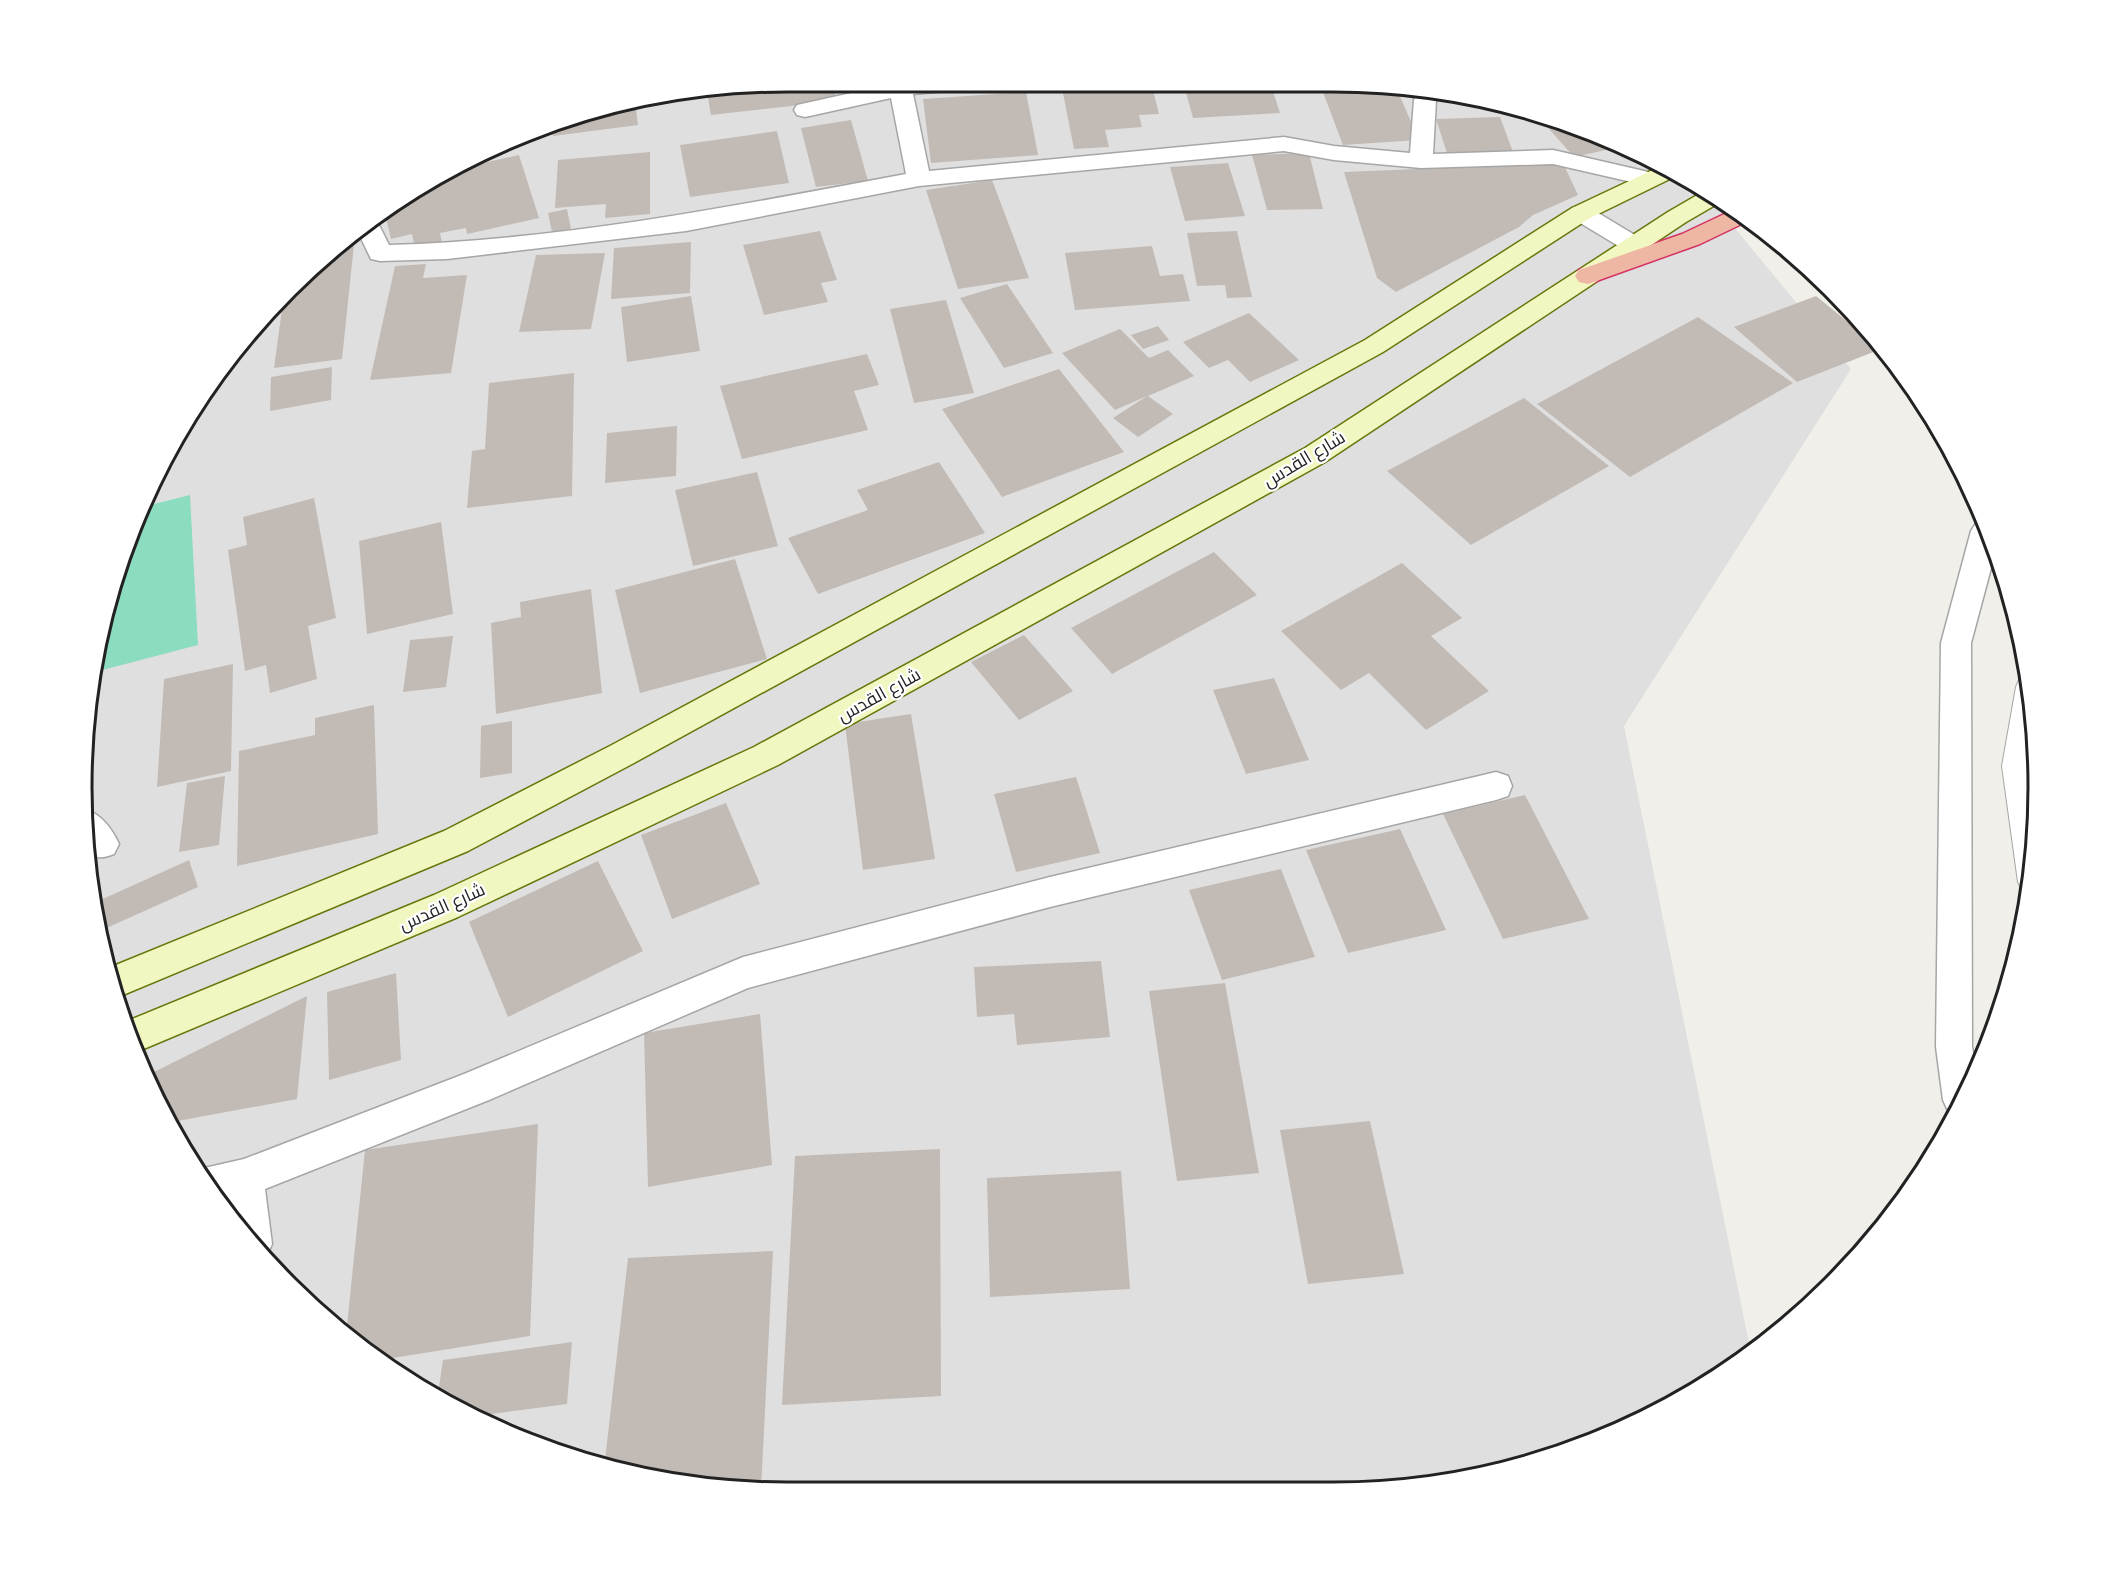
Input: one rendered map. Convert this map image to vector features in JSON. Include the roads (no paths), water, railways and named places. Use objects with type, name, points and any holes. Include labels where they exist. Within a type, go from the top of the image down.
[{"type":"highway","points":[[1588,276],[1691,239],[1732,219]]},
{"type":"main road","points":[[119,980],[456,841],[621,755],[1374,346],[1581,213],[1659,175]]},
{"type":"main road","name":"شارع القدس","points":[[137,1035],[446,906],[766,756],[1315,455],[1677,217],[1705,201]]},
{"type":"street","points":[[805,110],[887,92]]},
{"type":"street","points":[[902,92],[919,178]]},
{"type":"street","points":[[1420,160],[1427,98]]},
{"type":"street","points":[[370,231],[380,253],[447,250],[686,223],[919,178],[1284,144],[1334,153],[1420,160],[1553,157],[1659,175]]},
{"type":"street","points":[[1581,213],[1634,245]]},
{"type":"street","points":[[1960,1086],[1954,1047],[1956,643],[1983,542]]},
{"type":"street","points":[[241,1217],[226,1182],[476,1087],[743,973],[1050,892],[1496,786]]},
{"type":"lane","points":[[2023,713],[2014,766],[2025,842]]}]
